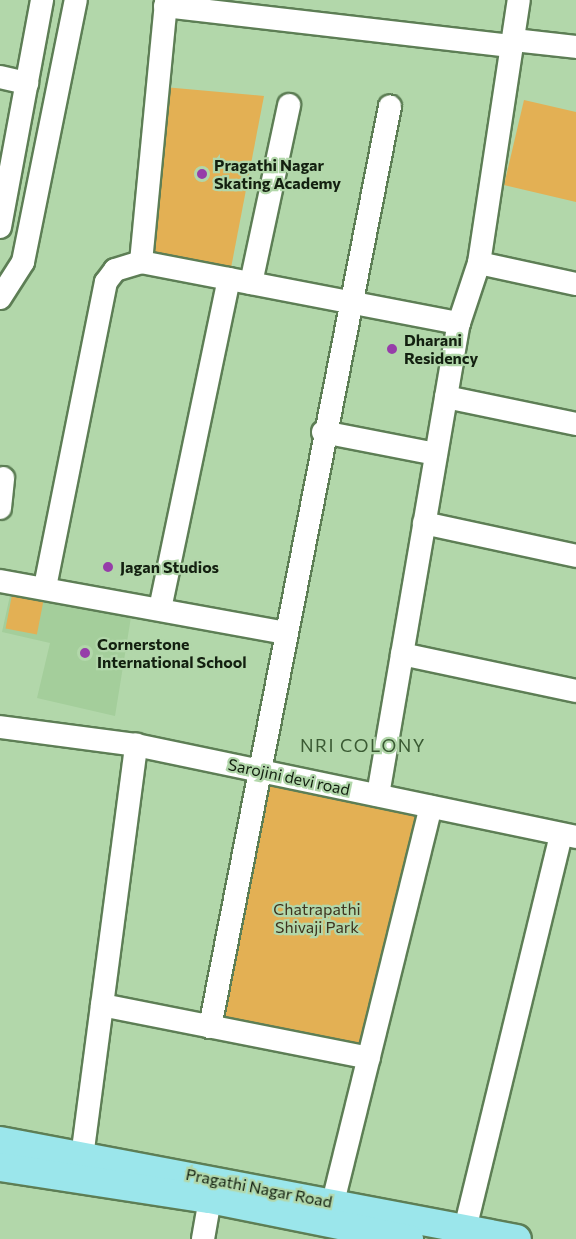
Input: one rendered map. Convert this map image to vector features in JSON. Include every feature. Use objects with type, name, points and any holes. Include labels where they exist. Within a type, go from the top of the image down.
[{"type":"main road","name":"Pragathi Nagar Road","points":[[0,1141],[517,1239]]},
{"type":"main road","name":"Pragathi Nagar Road","points":[[0,1167],[210,1199],[409,1239]]},
{"type":"street","points":[[0,227],[42,0]]},
{"type":"street","points":[[0,298],[23,262],[76,0]]},
{"type":"street","points":[[378,795],[459,323],[479,262],[519,0]]},
{"type":"street","points":[[141,262],[165,3],[514,43],[576,47]]},
{"type":"street","points":[[0,77],[27,83]]},
{"type":"street","points":[[252,283],[289,105]]},
{"type":"street","points":[[210,1027],[348,302],[379,179],[390,106]]},
{"type":"street","points":[[8,182],[38,188]]},
{"type":"street","points":[[45,587],[106,282],[115,270],[141,262],[459,323]]},
{"type":"street","points":[[479,262],[576,284]]},
{"type":"street","points":[[160,609],[229,279]]},
{"type":"street","points":[[446,397],[576,424]]},
{"type":"street","points":[[323,432],[436,454]]},
{"type":"street","points":[[0,508],[3,478]]},
{"type":"street","points":[[424,523],[576,556]]},
{"type":"street","points":[[0,581],[45,587],[285,633]]},
{"type":"street","points":[[402,654],[576,691]]},
{"type":"street","name":"Sarojini devi road","points":[[0,727],[136,745],[568,836]]},
{"type":"street","points":[[82,1157],[136,745]]},
{"type":"street","points":[[333,1203],[431,807]]},
{"type":"street","points":[[465,1229],[568,836]]},
{"type":"street","points":[[102,1005],[369,1058]]},
{"type":"street","points":[[203,1239],[210,1199]]},
{"type":"shaded area","name":"Cornerstone International School","points":[[11,591],[131,617],[115,716],[37,698],[50,643],[2,632]]},
{"type":"green space","name":"Pragathi Nagar Skating Academy","points":[[164,87],[264,96],[231,268],[147,253]]},
{"type":"green space","points":[[524,100],[576,112],[576,202],[504,185]]},
{"type":"green space","points":[[12,595],[43,601],[37,634],[6,628]]},
{"type":"green space","name":"Chatrapathi Shivaji Park","points":[[267,782],[421,815],[369,1055],[216,1023]]},
{"type":"place","name":"Pragathi Nagar Skating Academy","points":[[202,174]]},
{"type":"place","name":"Dharani Residency","points":[[392,349]]},
{"type":"place","name":"Jagan Studios","points":[[108,567]]},
{"type":"place","name":"Cornerstone International School","points":[[85,653]]},
{"type":"district","name":"NRI COLONY","points":[[363,745]]}]
